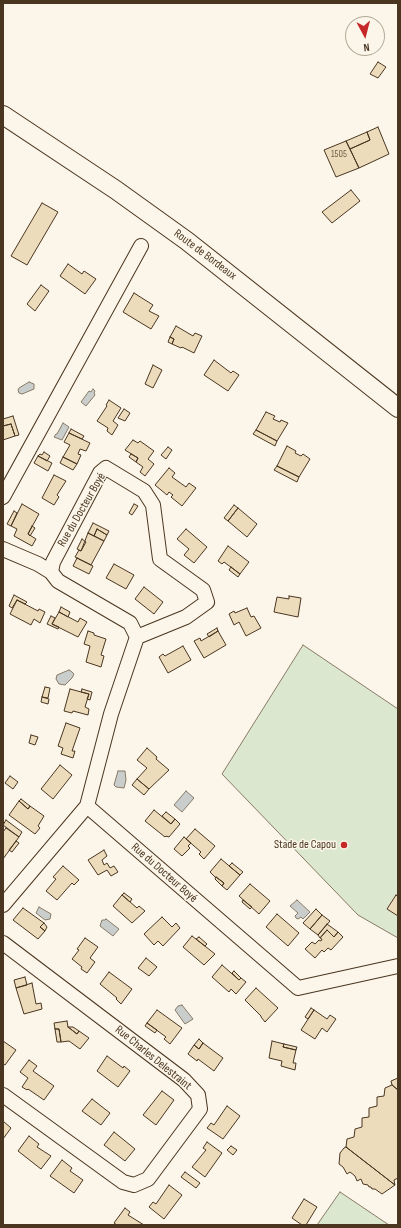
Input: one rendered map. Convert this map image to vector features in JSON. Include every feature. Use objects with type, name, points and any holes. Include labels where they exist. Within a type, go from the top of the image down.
[{"type":"main road","name":"Route de Bordeaux","points":[[3,115],[116,190],[187,241],[256,294],[398,408]]},
{"type":"street","points":[[3,497],[141,246]]},
{"type":"street","name":"Rue du Docteur Boyé","points":[[51,572],[53,562],[100,473],[106,468],[144,491],[154,505],[160,559],[203,590],[207,602],[186,618],[137,637]]},
{"type":"street","points":[[3,549],[38,564],[51,572],[58,582],[130,623],[137,637],[111,714],[87,806],[3,905]]},
{"type":"street","name":"Rue du Docteur Boyé","points":[[87,806],[298,988],[398,966]]},
{"type":"street","name":"Rue Charles Delestraint","points":[[3,943],[184,1080],[198,1095],[200,1109],[148,1178],[134,1185],[123,1182],[3,1095]]},
{"type":"green space","name":"Stade de Capou","points":[[303,645],[398,709],[398,938],[358,915],[222,774]]},
{"type":"green space","points":[[340,1192],[389,1225],[317,1225]]},
{"type":"shaded area","points":[[29,382],[34,384],[34,389],[22,394],[19,393],[19,388]]},
{"type":"shaded area","points":[[93,389],[95,391],[95,395],[86,406],[81,402],[89,391],[91,392]]},
{"type":"shaded area","points":[[63,423],[69,427],[62,440],[54,437]]},
{"type":"shaded area","points":[[69,670],[74,674],[72,678],[65,685],[59,684],[56,679],[57,675]]},
{"type":"shaded area","points":[[118,771],[125,771],[126,780],[124,788],[116,787],[114,785]]},
{"type":"shaded area","points":[[186,791],[194,798],[182,812],[174,805]]},
{"type":"shaded area","points":[[297,900],[310,912],[303,919],[301,917],[298,919],[296,918],[295,916],[298,913],[290,906]]},
{"type":"shaded area","points":[[39,907],[51,914],[50,919],[45,920],[36,913]]},
{"type":"shaded area","points":[[106,919],[119,929],[113,936],[100,926],[102,920]]},
{"type":"shaded area","points":[[182,1005],[193,1019],[185,1024],[175,1010],[178,1006]]},
{"type":"building","points":[[378,62],[386,67],[378,78],[370,74]]},
{"type":"building","points":[[378,127],[389,154],[359,168],[350,149],[370,140],[367,132]]},
{"type":"building","points":[[367,132],[370,140],[350,149],[346,141]]},
{"type":"building","points":[[346,141],[359,168],[336,177],[324,150]]},
{"type":"building","points":[[351,190],[360,201],[332,223],[322,212]]},
{"type":"building","points":[[42,203],[58,212],[27,265],[11,256]]},
{"type":"building","points":[[68,264],[82,274],[84,271],[96,279],[85,294],[60,276]]},
{"type":"building","points":[[41,285],[49,291],[35,311],[27,304]]},
{"type":"building","points":[[134,293],[153,305],[149,311],[159,316],[151,329],[123,312]]},
{"type":"building","points":[[176,326],[193,336],[195,333],[202,336],[194,353],[172,344],[174,339],[170,337]]},
{"type":"building","points":[[170,337],[174,339],[172,344],[168,342]]},
{"type":"building","points":[[214,360],[231,373],[233,371],[239,375],[228,391],[204,375]]},
{"type":"building","points":[[153,365],[162,370],[153,388],[145,384]]},
{"type":"building","points":[[109,400],[121,408],[113,421],[118,425],[112,435],[107,431],[108,428],[97,421],[107,406],[106,405]]},
{"type":"building","points":[[124,409],[130,413],[125,421],[118,418]]},
{"type":"building","points":[[266,412],[275,416],[273,419],[288,423],[277,441],[256,430]]},
{"type":"building","points":[[13,416],[19,435],[15,436],[11,424],[3,426],[3,419]]},
{"type":"building","points":[[11,424],[15,436],[3,440],[3,426]]},
{"type":"building","points":[[71,429],[84,436],[82,439],[69,433]]},
{"type":"building","points":[[256,430],[277,441],[275,446],[253,434]]},
{"type":"building","points":[[69,433],[90,443],[86,451],[80,449],[78,454],[81,455],[77,464],[63,457],[70,445],[64,442]]},
{"type":"building","points":[[133,440],[138,443],[140,441],[154,451],[148,459],[154,464],[145,476],[140,472],[143,467],[136,462],[138,458],[125,450]]},
{"type":"building","points":[[287,446],[296,451],[295,453],[301,456],[303,454],[310,459],[299,477],[277,466]]},
{"type":"building","points":[[168,447],[172,450],[166,459],[161,455]]},
{"type":"building","points":[[44,452],[50,456],[47,461],[38,456],[40,454],[42,455]]},
{"type":"building","points":[[131,454],[138,458],[136,462],[129,457]]},
{"type":"building","points":[[38,456],[52,463],[48,471],[34,463]]},
{"type":"building","points":[[63,457],[77,464],[73,470],[60,463]]},
{"type":"building","points":[[277,466],[299,477],[297,482],[274,470]]},
{"type":"building","points":[[169,468],[175,473],[172,477],[186,487],[189,483],[196,488],[182,506],[171,497],[173,495],[169,492],[167,495],[155,485]]},
{"type":"building","points":[[54,475],[66,481],[57,495],[59,497],[54,505],[42,498]]},
{"type":"building","points":[[22,504],[39,514],[28,534],[36,539],[32,546],[14,536],[17,529],[11,526]]},
{"type":"building","points":[[134,504],[138,506],[132,515],[129,513]]},
{"type":"building","points":[[234,505],[238,508],[228,521],[224,518]]},
{"type":"building","points":[[238,508],[257,524],[247,537],[228,521]]},
{"type":"building","points":[[14,511],[17,513],[11,526],[7,524]]},
{"type":"building","points":[[93,523],[109,531],[107,535],[97,529],[94,536],[88,533]]},
{"type":"building","points":[[32,526],[35,528],[30,536],[28,534]]},
{"type":"building","points":[[97,529],[107,535],[104,541],[94,536]]},
{"type":"building","points":[[186,529],[207,547],[194,563],[184,555],[189,549],[177,539]]},
{"type":"building","points":[[88,533],[104,541],[91,565],[75,557],[79,550],[81,551]]},
{"type":"building","points":[[82,539],[86,542],[81,551],[77,549]]},
{"type":"building","points":[[228,546],[249,562],[240,574],[224,562],[222,564],[218,561]]},
{"type":"building","points":[[77,558],[93,566],[89,574],[73,566]]},
{"type":"building","points":[[114,564],[134,575],[126,589],[106,578]]},
{"type":"building","points":[[231,567],[240,574],[238,577],[229,570]]},
{"type":"building","points":[[144,587],[163,602],[154,614],[135,599]]},
{"type":"building","points":[[14,595],[27,602],[25,604],[17,600],[12,608],[9,606]]},
{"type":"building","points":[[289,596],[301,598],[298,617],[274,612],[277,597],[289,599]]},
{"type":"building","points":[[17,600],[38,611],[39,609],[45,612],[40,623],[34,619],[31,625],[10,614]]},
{"type":"building","points":[[61,607],[70,612],[68,617],[59,612]]},
{"type":"building","points":[[247,608],[251,617],[254,616],[261,628],[246,636],[239,622],[234,625],[229,614],[234,611],[235,613]]},
{"type":"building","points":[[59,612],[78,622],[80,618],[87,622],[78,637],[52,624]]},
{"type":"building","points":[[51,616],[55,618],[52,624],[59,627],[58,629],[47,624]]},
{"type":"building","points":[[217,628],[218,631],[209,637],[207,634]]},
{"type":"building","points":[[88,631],[94,633],[94,635],[106,639],[101,655],[104,656],[101,667],[86,662],[90,646],[84,644]]},
{"type":"building","points":[[218,631],[226,645],[204,658],[194,641],[200,638],[201,641]]},
{"type":"building","points":[[183,646],[191,660],[168,673],[159,657],[163,654],[165,656]]},
{"type":"building","points":[[45,687],[50,688],[48,698],[42,697]]},
{"type":"building","points":[[70,689],[89,694],[85,707],[89,709],[88,715],[73,711],[72,713],[64,711]]},
{"type":"building","points":[[82,689],[92,692],[90,700],[87,699],[89,694],[81,692]]},
{"type":"building","points":[[42,697],[49,699],[48,704],[41,702]]},
{"type":"building","points":[[66,723],[80,728],[72,751],[75,751],[73,758],[61,754],[63,748],[58,746]]},
{"type":"building","points":[[31,735],[38,737],[35,745],[29,743]]},
{"type":"building","points":[[147,748],[157,757],[156,759],[169,770],[149,789],[137,779],[147,768],[137,760]]},
{"type":"building","points":[[60,765],[72,775],[53,799],[41,789]]},
{"type":"building","points":[[10,776],[18,782],[13,789],[5,783]]},
{"type":"building","points":[[137,779],[149,789],[144,795],[132,785]]},
{"type":"building","points":[[21,799],[30,806],[28,809],[19,801]]},
{"type":"building","points":[[19,801],[28,809],[30,806],[44,816],[38,826],[40,828],[35,834],[9,815]]},
{"type":"building","points":[[154,810],[171,824],[175,819],[180,824],[169,837],[165,837],[145,821]]},
{"type":"building","points":[[166,812],[175,819],[171,824],[162,816]]},
{"type":"building","points":[[6,820],[22,832],[19,837],[3,825]]},
{"type":"building","points":[[6,828],[19,837],[3,859],[3,832]]},
{"type":"building","points":[[195,829],[215,846],[204,859],[199,854],[201,852],[186,839]]},
{"type":"building","points":[[184,837],[191,843],[188,846],[190,848],[182,856],[174,849]]},
{"type":"building","points":[[16,841],[19,843],[12,852],[9,850]]},
{"type":"building","points":[[104,850],[107,856],[102,860],[104,865],[107,863],[110,868],[114,866],[118,872],[111,876],[107,870],[98,875],[88,860]]},
{"type":"building","points":[[221,859],[240,875],[227,890],[222,886],[224,883],[210,872]]},
{"type":"building","points":[[232,863],[243,872],[240,875],[229,866]]},
{"type":"building","points":[[63,866],[79,880],[74,885],[72,883],[57,900],[46,891],[56,879],[53,877]]},
{"type":"building","points":[[216,877],[224,883],[222,886],[215,879]]},
{"type":"building","points":[[250,884],[270,901],[259,914],[239,896]]},
{"type":"building","points":[[124,893],[132,899],[130,902],[122,895]]},
{"type":"building","points":[[122,895],[137,908],[139,906],[145,911],[132,923],[113,906]]},
{"type":"building","points":[[396,895],[398,897],[398,916],[387,909]]},
{"type":"building","points":[[243,900],[252,907],[250,909],[242,902]]},
{"type":"building","points":[[23,908],[44,923],[40,927],[45,931],[38,939],[13,920]]},
{"type":"building","points":[[316,909],[322,915],[310,929],[303,923]]},
{"type":"building","points":[[277,914],[299,933],[288,946],[266,927]]},
{"type":"building","points":[[322,915],[330,921],[318,935],[310,929]]},
{"type":"building","points":[[162,917],[172,927],[176,923],[180,928],[163,946],[158,941],[154,945],[144,934]]},
{"type":"building","points":[[44,923],[47,927],[45,931],[40,927]]},
{"type":"building","points":[[327,924],[338,932],[334,937],[327,930],[320,938],[318,935]]},
{"type":"building","points":[[327,930],[334,937],[338,932],[343,937],[331,950],[328,948],[324,952],[322,950],[315,958],[305,949],[312,942],[315,944],[319,940],[321,941],[322,939],[320,938]]},
{"type":"building","points":[[192,936],[215,954],[204,965],[183,947]]},
{"type":"building","points":[[199,937],[207,944],[205,946],[196,939]]},
{"type":"building","points":[[85,938],[98,947],[90,958],[95,962],[87,973],[72,959],[79,950],[77,949]]},
{"type":"building","points":[[146,958],[157,967],[149,976],[138,968]]},
{"type":"building","points":[[222,965],[239,980],[241,978],[246,982],[236,994],[231,989],[229,992],[212,977]]},
{"type":"building","points":[[234,971],[241,978],[239,980],[232,973]]},
{"type":"building","points":[[109,972],[132,989],[121,1004],[116,999],[117,998],[100,984]]},
{"type":"building","points":[[25,977],[27,985],[16,988],[14,980]]},
{"type":"building","points":[[32,983],[36,1004],[41,1003],[42,1009],[24,1014],[16,988]]},
{"type":"building","points":[[256,988],[278,1008],[265,1022],[245,1000]]},
{"type":"building","points":[[311,1008],[314,1010],[308,1019],[305,1017]]},
{"type":"building","points":[[157,1010],[182,1028],[170,1044],[164,1039],[166,1037],[147,1023]]},
{"type":"building","points":[[314,1010],[327,1019],[330,1015],[336,1019],[327,1032],[322,1028],[315,1039],[301,1030]]},
{"type":"building","points":[[67,1021],[68,1027],[77,1034],[79,1031],[89,1038],[80,1049],[69,1041],[61,1042],[59,1029],[55,1029],[54,1023]]},
{"type":"building","points":[[147,1023],[157,1030],[155,1033],[145,1026]]},
{"type":"building","points":[[68,1027],[73,1027],[79,1031],[77,1034]]},
{"type":"building","points":[[55,1029],[59,1029],[61,1042],[57,1042]]},
{"type":"building","points":[[199,1039],[203,1043],[199,1049],[194,1045]]},
{"type":"building","points":[[3,1041],[16,1050],[5,1065],[3,1064]]},
{"type":"building","points":[[272,1041],[284,1044],[283,1047],[296,1050],[293,1063],[296,1063],[295,1070],[281,1066],[282,1061],[269,1058]]},
{"type":"building","points":[[203,1043],[223,1058],[214,1071],[198,1059],[197,1061],[188,1054],[194,1045],[199,1049]]},
{"type":"building","points":[[284,1044],[297,1047],[296,1050],[283,1047]]},
{"type":"building","points":[[107,1056],[123,1068],[124,1066],[130,1071],[118,1087],[97,1071]]},
{"type":"building","points":[[29,1060],[37,1066],[33,1071],[54,1086],[44,1100],[28,1089],[27,1090],[22,1087],[28,1078],[20,1072]]},
{"type":"building","points":[[398,1078],[398,1090],[392,1085],[391,1081]]},
{"type":"building","points":[[392,1085],[398,1090],[398,1178],[394,1180],[395,1185],[346,1147],[347,1139],[354,1137],[355,1129],[362,1127],[362,1118],[369,1117],[369,1108],[377,1106],[377,1097],[384,1096],[385,1088]]},
{"type":"building","points":[[162,1091],[174,1100],[156,1125],[143,1115]]},
{"type":"building","points":[[92,1099],[110,1113],[101,1125],[82,1111]]},
{"type":"building","points":[[227,1106],[240,1116],[223,1139],[207,1128],[211,1123],[214,1125]]},
{"type":"building","points":[[3,1121],[11,1128],[3,1139]]},
{"type":"building","points":[[114,1132],[135,1149],[125,1161],[104,1145]]},
{"type":"building","points":[[29,1136],[39,1144],[37,1147],[51,1156],[41,1169],[18,1151]]},
{"type":"building","points":[[207,1142],[222,1153],[205,1177],[192,1167],[206,1150],[203,1148]]},
{"type":"building","points":[[231,1146],[237,1150],[233,1155],[227,1150]]},
{"type":"building","points":[[346,1147],[395,1185],[382,1194],[375,1189],[372,1189],[368,1185],[363,1184],[361,1179],[357,1181],[355,1176],[350,1172],[347,1174],[343,1167],[339,1164],[340,1153]]},
{"type":"building","points":[[62,1160],[72,1168],[70,1171],[83,1180],[74,1193],[50,1176]]},
{"type":"building","points":[[185,1172],[200,1183],[196,1188],[181,1177]]},
{"type":"building","points":[[169,1185],[182,1195],[164,1219],[149,1207],[153,1202],[156,1204]]},
{"type":"building","points":[[304,1199],[317,1207],[306,1225],[302,1225],[292,1218]]},
{"type":"building","points":[[125,1208],[130,1212],[128,1215],[144,1225],[117,1225],[114,1223]]},
{"type":"place","name":"Stade de Capou","points":[[344,845]]}]
